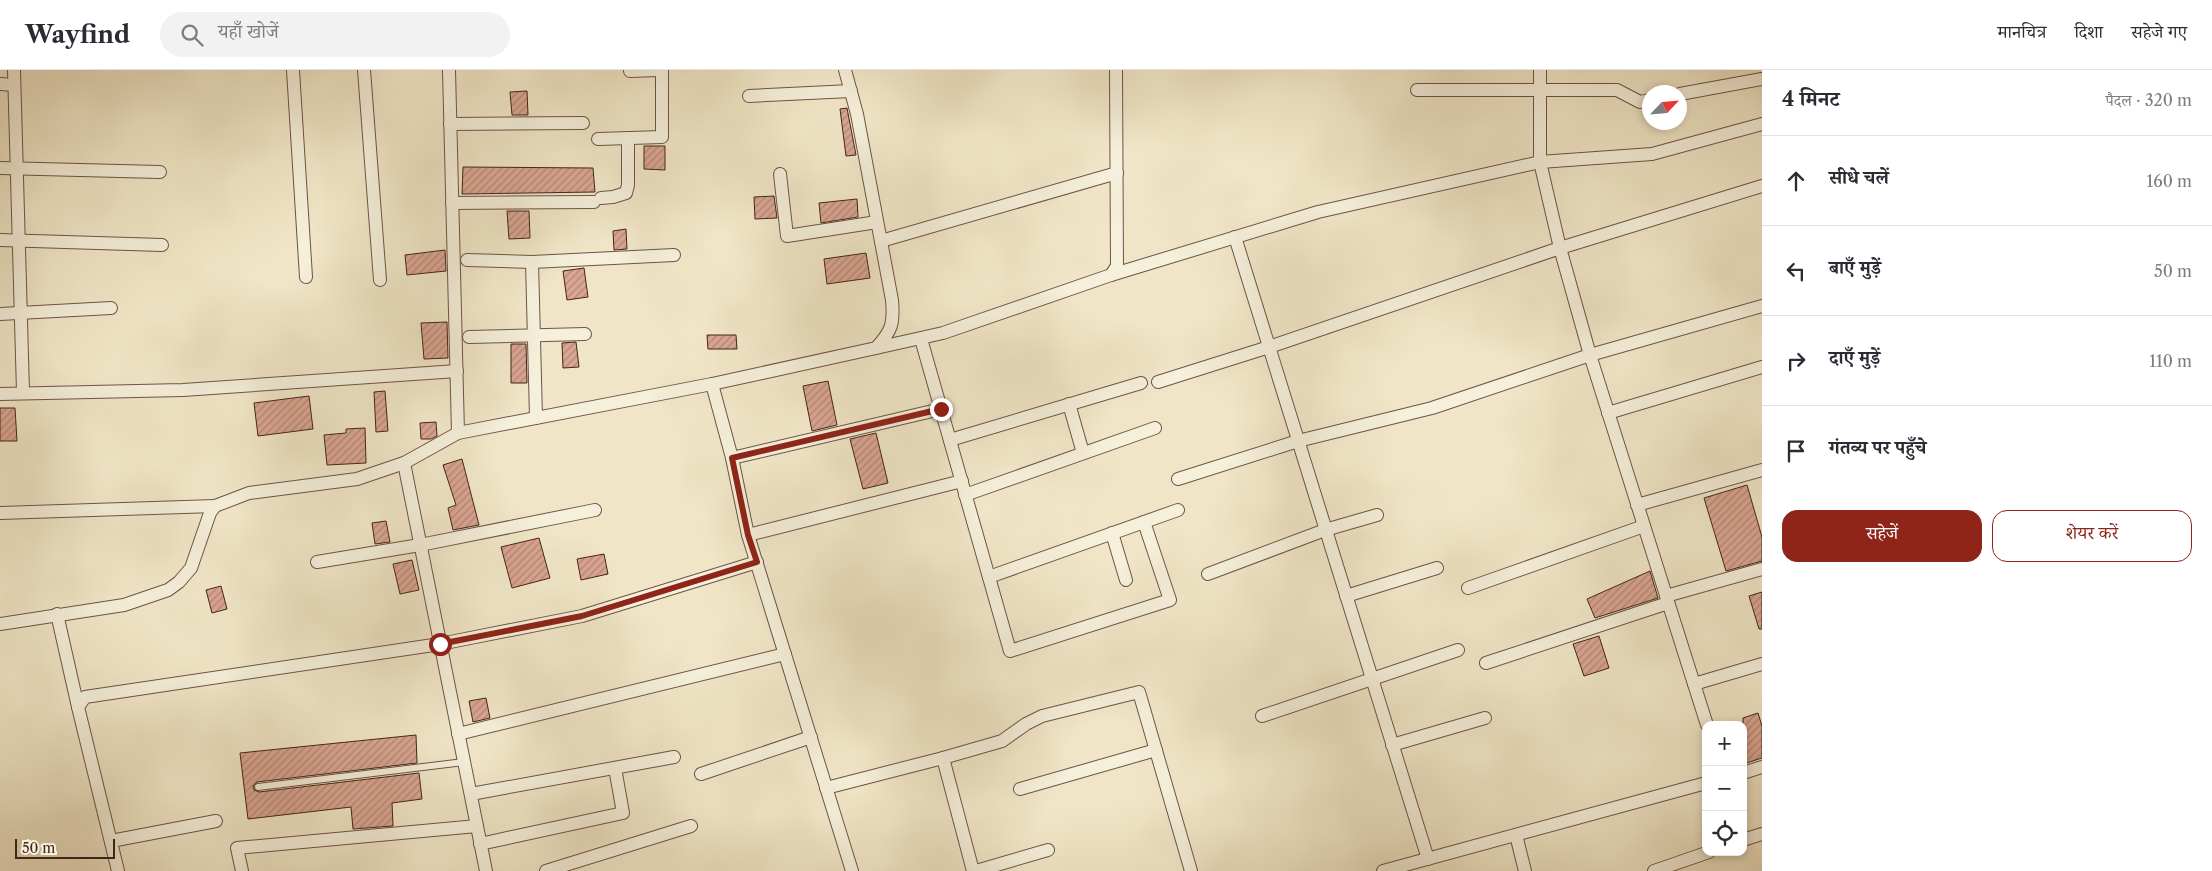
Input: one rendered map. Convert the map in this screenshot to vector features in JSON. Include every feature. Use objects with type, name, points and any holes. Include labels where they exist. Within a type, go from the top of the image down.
[{"type":"street","points":[[14,70],[23,392]]},
{"type":"street","points":[[293,70],[306,277]]},
{"type":"street","points":[[364,70],[380,280]]},
{"type":"street","points":[[449,70],[458,433]]},
{"type":"street","points":[[630,71],[658,70]]},
{"type":"street","points":[[598,139],[662,137],[662,70]]},
{"type":"street","points":[[845,70],[857,114],[894,319],[888,334],[876,348]]},
{"type":"street","points":[[1111,275],[1117,266],[1116,70]]},
{"type":"street","points":[[1540,70],[1540,162],[1560,248],[1590,355],[1706,721]]},
{"type":"street","points":[[1687,93],[1762,79]]},
{"type":"street","points":[[0,84],[14,85]]},
{"type":"street","points":[[1417,90],[1617,90],[1642,102]]},
{"type":"street","points":[[748,96],[850,91]]},
{"type":"street","points":[[450,124],[583,123]]},
{"type":"street","points":[[0,513],[215,506],[249,493],[357,479],[404,463],[458,433],[712,384],[921,339],[1111,275],[1318,212],[1540,162],[1652,154],[1762,124]]},
{"type":"street","points":[[452,203],[597,200],[626,193],[628,185],[628,138]]},
{"type":"street","points":[[0,168],[160,172]]},
{"type":"street","points":[[881,241],[1117,173]]},
{"type":"street","points":[[780,174],[786,236],[877,222]]},
{"type":"street","points":[[1158,382],[1269,347],[1560,248],[1762,186]]},
{"type":"street","points":[[1234,237],[1428,859]]},
{"type":"street","points":[[0,240],[162,245]]},
{"type":"street","points":[[467,260],[532,262],[674,255]]},
{"type":"street","points":[[532,262],[536,418]]},
{"type":"street","points":[[1178,479],[1298,441],[1432,408],[1590,355],[1762,306]]},
{"type":"street","points":[[0,314],[111,308]]},
{"type":"street","points":[[469,337],[585,334]]},
{"type":"street","points":[[921,339],[1010,651],[1170,600],[1144,522]]},
{"type":"street","points":[[1608,413],[1762,367]]},
{"type":"street","points":[[0,394],[183,390],[457,371]]},
{"type":"street","points":[[950,440],[1141,383]]},
{"type":"street","points":[[712,384],[732,458],[748,535],[852,871]]},
{"type":"street","points":[[1069,404],[1083,453]]},
{"type":"street","points":[[732,458],[941,409]]},
{"type":"street","points":[[965,495],[1156,428]]},
{"type":"street","points":[[404,463],[486,871]]},
{"type":"street","points":[[1637,505],[1762,470]]},
{"type":"street","points":[[748,535],[962,481]]},
{"type":"street","points":[[0,624],[124,605],[168,590],[180,582],[191,568],[210,513],[215,506]]},
{"type":"street","points":[[316,562],[420,545],[595,510]]},
{"type":"street","points":[[989,577],[1178,510]]},
{"type":"street","points":[[1208,574],[1326,530],[1377,515]]},
{"type":"street","points":[[1468,588],[1644,526]]},
{"type":"street","points":[[1112,534],[1126,580]]},
{"type":"street","points":[[78,707],[85,697],[440,644],[582,616],[757,562]]},
{"type":"street","points":[[1346,596],[1437,568]]},
{"type":"street","points":[[1486,663],[1667,599],[1762,569]]},
{"type":"street","points":[[57,614],[118,871]]},
{"type":"street","points":[[1262,716],[1458,650]]},
{"type":"street","points":[[458,734],[785,654]]},
{"type":"street","points":[[1694,684],[1762,664]]},
{"type":"street","points":[[826,788],[1002,741],[1042,716],[1139,692],[1191,871]]},
{"type":"street","points":[[1392,745],[1485,718]]},
{"type":"street","points":[[701,774],[811,737]]},
{"type":"street","points":[[1020,789],[1156,750]]},
{"type":"street","points":[[470,794],[674,757]]},
{"type":"street","points":[[943,758],[975,871],[1048,850]]},
{"type":"street","points":[[480,844],[623,813],[614,768]]},
{"type":"street","points":[[1747,772],[1762,768]]},
{"type":"street","points":[[1383,871],[1702,784]]},
{"type":"street","points":[[111,841],[216,820]]},
{"type":"street","points":[[242,871],[237,848],[477,826]]},
{"type":"street","points":[[546,871],[691,826]]},
{"type":"street","points":[[1747,839],[1762,834]]},
{"type":"street","points":[[1516,835],[1525,871]]},
{"type":"street","points":[[1654,871],[1702,854]]},
{"type":"lane","points":[[258,787],[464,762]]},
{"type":"building","points":[[527,91],[528,115],[512,115],[510,92]]},
{"type":"building","points":[[847,108],[856,155],[846,156],[840,109]]},
{"type":"building","points":[[644,146],[665,146],[665,170],[644,169]]},
{"type":"building","points":[[463,167],[593,168],[595,192],[462,194]]},
{"type":"building","points":[[774,196],[777,218],[755,219],[754,197]]},
{"type":"building","points":[[857,199],[858,217],[821,223],[819,203]]},
{"type":"building","points":[[507,211],[529,211],[530,238],[509,239]]},
{"type":"building","points":[[626,229],[627,249],[614,250],[613,231]]},
{"type":"building","points":[[445,250],[446,271],[407,275],[405,255]]},
{"type":"building","points":[[866,253],[870,278],[827,284],[824,259]]},
{"type":"building","points":[[584,268],[588,297],[567,300],[563,271]]},
{"type":"building","points":[[447,322],[448,358],[424,359],[421,323]]},
{"type":"building","points":[[707,335],[736,335],[737,349],[708,349]]},
{"type":"building","points":[[576,342],[579,367],[563,368],[562,343]]},
{"type":"building","points":[[511,344],[526,344],[527,383],[511,383]]},
{"type":"building","points":[[828,381],[837,425],[812,431],[803,386]]},
{"type":"building","points":[[385,391],[388,431],[376,432],[374,392]]},
{"type":"building","points":[[309,396],[313,429],[258,436],[254,403]]},
{"type":"building","points":[[0,408],[15,408],[17,441],[0,441]]},
{"type":"building","points":[[436,422],[437,436],[431,439],[421,439],[420,423]]},
{"type":"building","points":[[365,428],[366,463],[327,465],[324,435],[346,433],[346,429]]},
{"type":"building","points":[[876,433],[888,483],[863,489],[850,439]]},
{"type":"building","points":[[462,459],[479,525],[453,530],[448,508],[456,505],[443,465]]},
{"type":"building","points":[[1747,485],[1762,537],[1762,561],[1726,571],[1704,498]]},
{"type":"building","points":[[386,521],[390,542],[375,544],[372,523]]},
{"type":"building","points":[[539,538],[550,578],[512,588],[501,547]]},
{"type":"building","points":[[604,554],[608,574],[581,580],[577,559]]},
{"type":"building","points":[[412,560],[419,590],[400,594],[393,564]]},
{"type":"building","points":[[1650,571],[1658,598],[1595,618],[1587,599]]},
{"type":"building","points":[[221,586],[227,609],[212,613],[206,590]]},
{"type":"building","points":[[1762,592],[1762,629],[1759,629],[1749,596]]},
{"type":"building","points":[[1599,636],[1609,668],[1584,676],[1573,644]]},
{"type":"building","points":[[486,698],[490,718],[473,722],[469,701]]},
{"type":"building","points":[[1758,713],[1762,726],[1762,758],[1747,763],[1747,721],[1743,721],[1743,718]]},
{"type":"building","points":[[416,735],[417,763],[257,782],[253,786],[254,790],[259,792],[419,773],[422,799],[392,803],[393,826],[353,829],[351,807],[248,819],[240,753]]},
{"type":"route","points":[[440,644],[582,616],[757,562],[748,535],[732,458],[941,409]]}]
